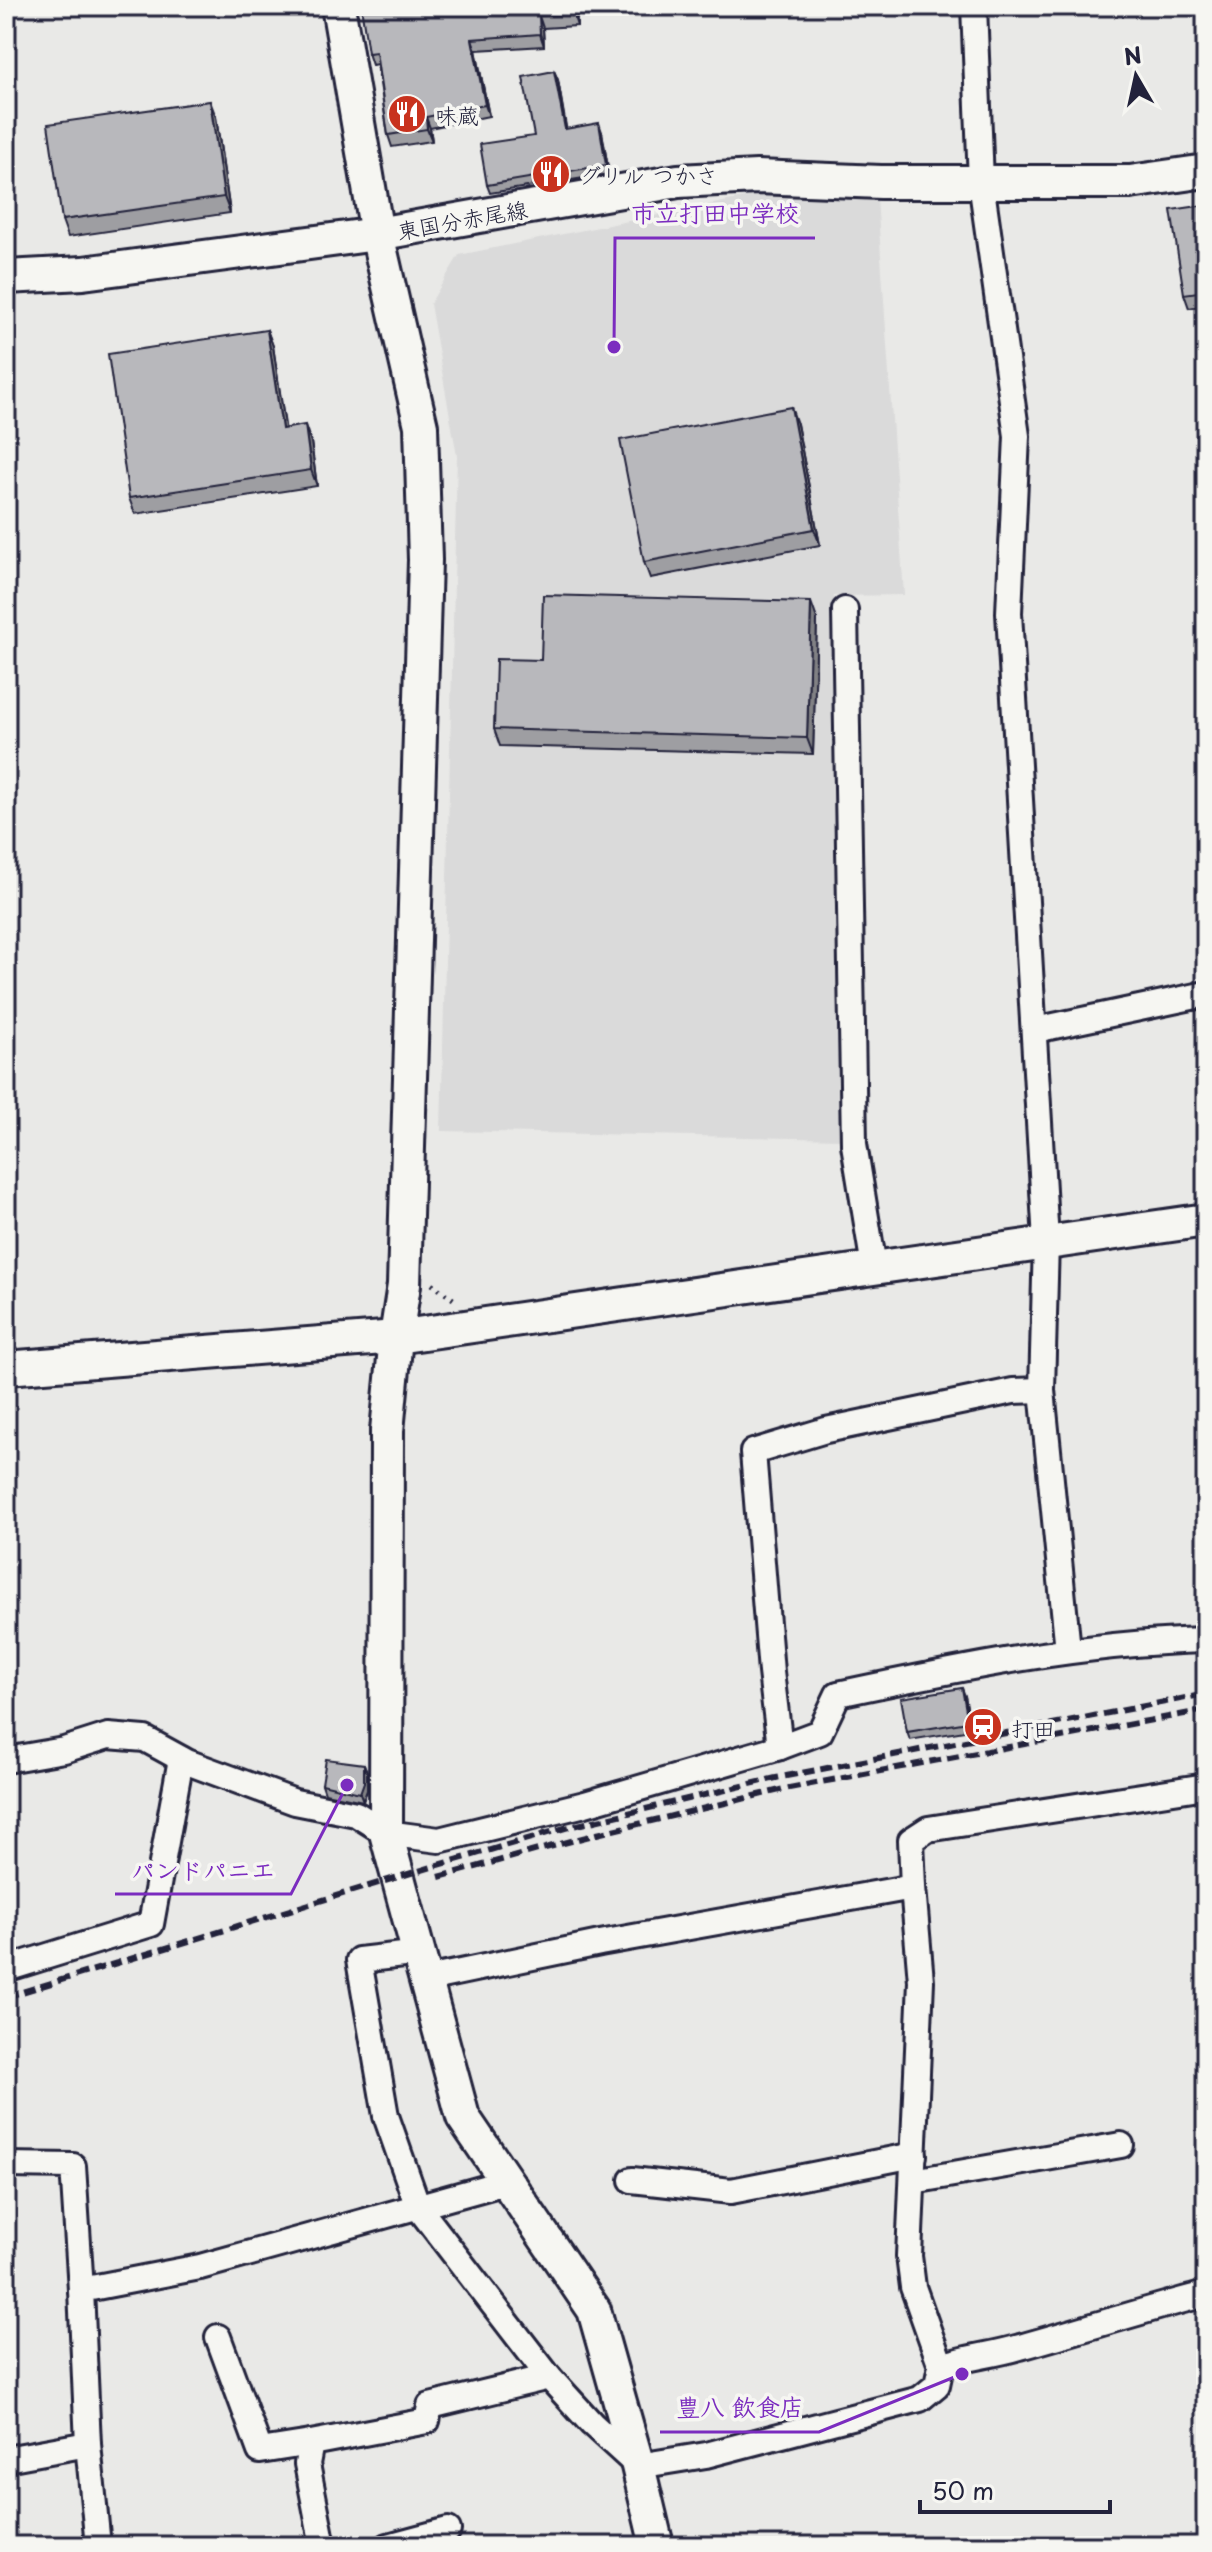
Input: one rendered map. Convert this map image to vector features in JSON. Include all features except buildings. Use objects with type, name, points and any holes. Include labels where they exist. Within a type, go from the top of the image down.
[{"type":"street","points":[[338,6],[377,234],[421,426],[424,533],[404,1285],[387,1431],[386,1833],[463,2117],[594,2310],[657,2546]]},
{"type":"street","points":[[974,6],[981,182],[1017,436],[1009,613],[1046,1241],[1042,1390],[1068,1650]]},
{"type":"street","name":"東国分赤尾線","points":[[6,277],[83,273],[377,234],[678,181],[757,177],[881,182],[1130,182],[1206,171]]},
{"type":"street","points":[[845,610],[854,1144],[874,1267]]},
{"type":"street","points":[[1035,1030],[1206,994]]},
{"type":"street","points":[[6,1368],[396,1337],[1206,1220]]},
{"type":"street","points":[[780,1747],[753,1452],[826,1430],[1013,1391],[1042,1390]]},
{"type":"street","points":[[6,1760],[64,1750],[108,1736],[145,1739],[181,1759],[295,1802],[356,1814],[386,1833],[439,1840],[585,1804],[780,1747],[820,1732],[838,1694],[1068,1650],[1142,1641],[1206,1640]]},
{"type":"street","points":[[6,1969],[151,1924],[181,1759]]},
{"type":"street","points":[[638,2466],[706,2455],[920,2399],[937,2385],[941,2366],[913,2287],[909,2256],[921,1981],[911,1840],[928,1829],[1206,1786]]},
{"type":"street","points":[[638,2466],[592,2424],[549,2377],[418,2207],[386,2116],[359,1960],[424,1966],[600,1943],[913,1887]]},
{"type":"street","points":[[913,2181],[1121,2145]]},
{"type":"street","points":[[632,2180],[731,2191],[914,2155]]},
{"type":"street","points":[[6,2165],[73,2166],[88,2444],[98,2546]]},
{"type":"street","points":[[81,2290],[200,2267],[506,2182]]},
{"type":"street","points":[[941,2366],[961,2359],[1016,2349],[1145,2309],[1206,2294]]},
{"type":"street","points":[[218,2337],[260,2451],[427,2421],[430,2406],[549,2377]]},
{"type":"street","points":[[311,2443],[307,2464],[323,2546]]},
{"type":"street","points":[[6,2459],[88,2444]]},
{"type":"street","points":[[388,2546],[448,2530]]},
{"type":"path","points":[[432,1269],[432,1285],[461,1304]]},
{"type":"shaded area","points":[[758,195],[877,198],[904,595],[834,596],[845,1139],[441,1131],[457,456],[430,304],[459,255]]},
{"type":"railway","points":[[6,1997],[565,1828],[776,1778],[1206,1694]]},
{"type":"railway","points":[[439,1877],[597,1834],[784,1789],[1206,1710]]},
{"type":"place","name":"味蔵","points":[[407,114]]},
{"type":"place","name":"グリル つかさ","points":[[551,174]]},
{"type":"place","name":"市立打田中学校","points":[[614,347]]},
{"type":"place","name":"打田","points":[[983,1727]]},
{"type":"place","name":"パンドパニエ","points":[[347,1785]]},
{"type":"place","name":"豊八 飲食店","points":[[962,2374]]}]
